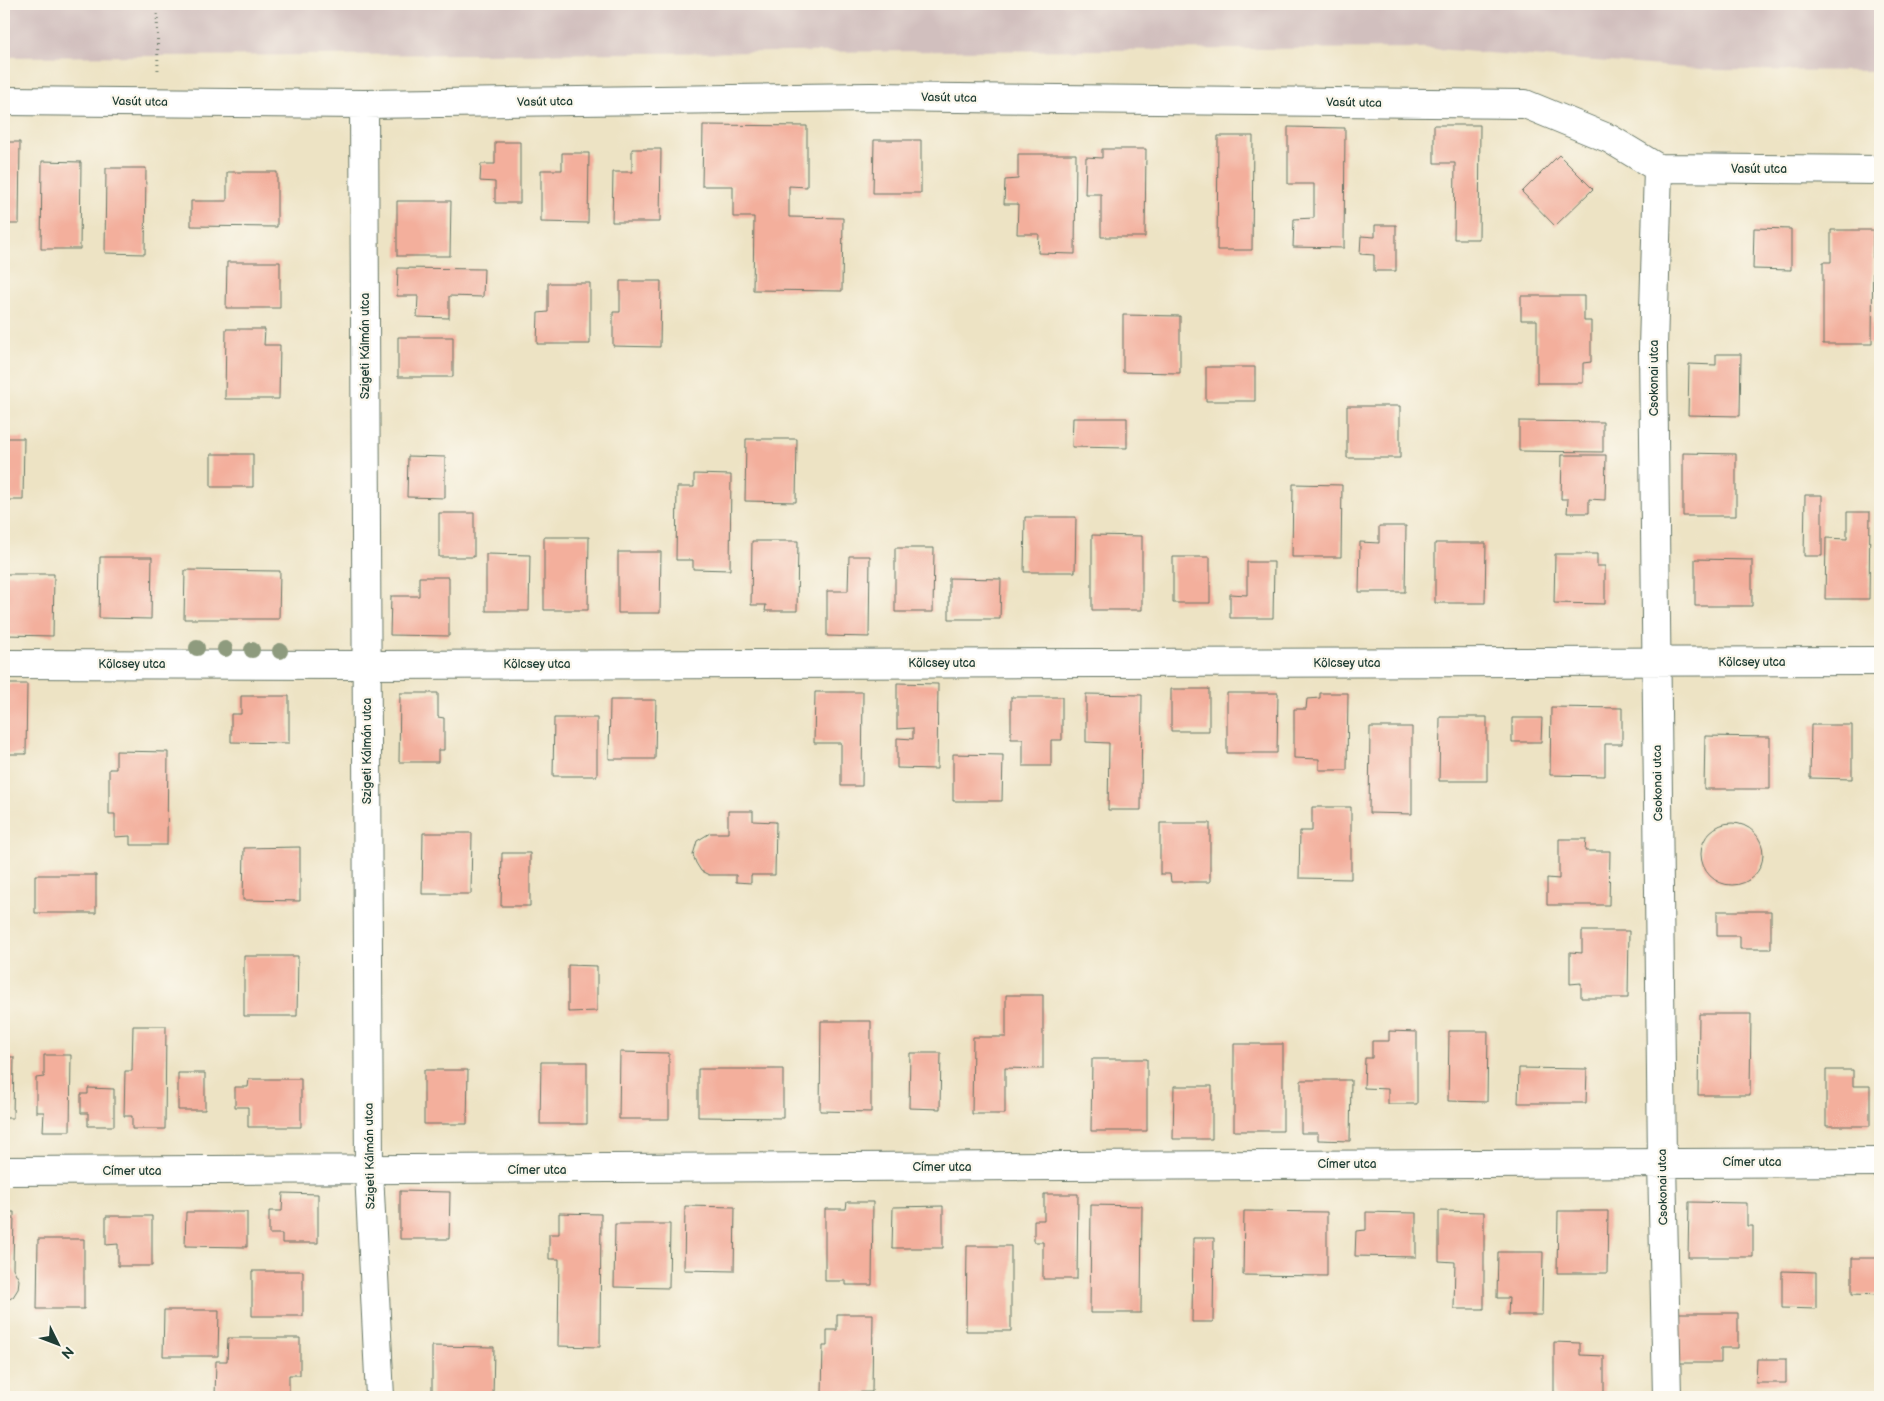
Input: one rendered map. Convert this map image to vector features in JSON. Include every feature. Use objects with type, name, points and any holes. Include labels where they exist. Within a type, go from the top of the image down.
[{"type":"street","name":"Vasút utca","points":[[4,100],[364,104],[871,98],[1525,104],[1610,140],[1658,168],[1880,170]]},
{"type":"street","name":"Szigeti Kálmán utca","points":[[364,104],[369,1172],[380,1397]]},
{"type":"street","name":"Csokonai utca","points":[[1658,168],[1653,348],[1662,1162],[1667,1397]]},
{"type":"street","name":"Kölcsey utca","points":[[4,664],[1880,661]]},
{"type":"street","name":"Címer utca","points":[[4,1171],[369,1172],[1880,1162]]},
{"type":"path","points":[[156,4],[158,74]]},
{"type":"shaded area","points":[[4,4],[1880,4],[1880,71],[1713,70],[1423,48],[4,57]]},
{"type":"building","points":[[703,125],[807,126],[807,187],[789,186],[789,217],[843,218],[842,291],[753,290],[754,217],[733,217],[733,186],[702,186]]},
{"type":"building","points":[[1434,125],[1480,125],[1479,239],[1454,239],[1455,163],[1434,163]]},
{"type":"building","points":[[1288,127],[1345,128],[1344,248],[1293,247],[1294,219],[1314,218],[1314,184],[1288,184]]},
{"type":"building","points":[[1218,136],[1253,136],[1252,250],[1217,250]]},
{"type":"building","points":[[874,140],[921,140],[921,193],[873,193]]},
{"type":"building","points":[[4,142],[20,142],[19,224],[4,224]]},
{"type":"building","points":[[495,142],[520,142],[520,203],[495,203],[495,182],[480,181],[481,164],[495,164]]},
{"type":"building","points":[[632,149],[661,149],[660,222],[612,222],[613,172],[632,172]]},
{"type":"building","points":[[1102,149],[1146,149],[1145,237],[1101,237],[1101,194],[1085,194],[1086,157],[1102,158]]},
{"type":"building","points":[[562,153],[589,153],[588,223],[541,222],[541,170],[562,170]]},
{"type":"building","points":[[1018,154],[1076,154],[1075,254],[1038,253],[1039,234],[1017,234],[1018,204],[1004,204],[1005,180],[1018,179]]},
{"type":"building","points":[[1559,155],[1593,189],[1555,226],[1522,192]]},
{"type":"building","points":[[42,161],[81,162],[80,249],[41,249]]},
{"type":"building","points":[[106,168],[146,168],[145,254],[105,253]]},
{"type":"building","points":[[227,172],[277,172],[277,227],[191,226],[191,201],[227,201]]},
{"type":"building","points":[[397,201],[451,201],[450,256],[397,256]]},
{"type":"building","points":[[1375,225],[1396,225],[1396,271],[1374,271],[1374,255],[1360,254],[1361,236],[1375,237]]},
{"type":"building","points":[[1754,228],[1791,229],[1791,270],[1753,269]]},
{"type":"building","points":[[1831,230],[1873,230],[1872,344],[1823,344],[1823,262],[1831,262]]},
{"type":"building","points":[[227,262],[280,262],[280,308],[226,308]]},
{"type":"building","points":[[398,268],[484,269],[483,297],[449,296],[449,318],[417,317],[418,296],[397,296]]},
{"type":"building","points":[[620,281],[661,281],[660,347],[613,346],[613,312],[620,312]]},
{"type":"building","points":[[548,283],[590,283],[590,344],[537,344],[538,313],[548,312]]},
{"type":"building","points":[[1521,296],[1584,296],[1584,321],[1591,321],[1591,362],[1583,363],[1583,383],[1537,383],[1537,320],[1521,320]]},
{"type":"building","points":[[1123,315],[1180,316],[1180,373],[1123,372]]},
{"type":"building","points":[[226,329],[265,329],[264,345],[280,345],[279,399],[225,399]]},
{"type":"building","points":[[398,337],[453,337],[453,377],[398,377]]},
{"type":"building","points":[[1716,354],[1741,354],[1740,416],[1688,415],[1689,364],[1716,365]]},
{"type":"building","points":[[1206,367],[1255,367],[1255,401],[1206,401]]},
{"type":"building","points":[[1347,406],[1400,406],[1400,458],[1347,458]]},
{"type":"building","points":[[1073,418],[1127,418],[1127,448],[1072,447]]},
{"type":"building","points":[[1519,421],[1603,422],[1603,452],[1519,451]]},
{"type":"building","points":[[4,438],[24,438],[23,500],[4,500]]},
{"type":"building","points":[[746,439],[797,439],[796,502],[745,501]]},
{"type":"building","points":[[1683,453],[1736,454],[1736,516],[1683,516]]},
{"type":"building","points":[[211,454],[253,454],[253,487],[211,487]]},
{"type":"building","points":[[1562,455],[1606,455],[1605,500],[1589,499],[1589,513],[1567,513],[1568,499],[1561,499]]},
{"type":"building","points":[[408,456],[445,457],[445,498],[407,497]]},
{"type":"building","points":[[694,474],[731,475],[730,570],[693,569],[693,560],[676,560],[677,487],[694,487]]},
{"type":"building","points":[[1293,484],[1342,485],[1341,557],[1292,557]]},
{"type":"building","points":[[1805,495],[1822,495],[1822,556],[1804,556]]},
{"type":"building","points":[[1847,512],[1870,512],[1869,599],[1825,599],[1826,538],[1847,539]]},
{"type":"building","points":[[439,513],[474,513],[474,557],[439,557]]},
{"type":"building","points":[[1025,517],[1076,517],[1075,572],[1024,572]]},
{"type":"building","points":[[1379,526],[1406,526],[1405,592],[1359,592],[1360,542],[1379,543]]},
{"type":"building","points":[[1092,535],[1142,536],[1142,610],[1092,610]]},
{"type":"building","points":[[544,537],[589,537],[588,610],[544,610]]},
{"type":"building","points":[[752,541],[798,541],[797,611],[765,611],[766,605],[751,605]]},
{"type":"building","points":[[1435,543],[1486,543],[1485,603],[1435,603]]},
{"type":"building","points":[[895,548],[934,548],[933,612],[895,612]]},
{"type":"building","points":[[618,552],[661,552],[660,613],[618,613]]},
{"type":"building","points":[[486,554],[530,555],[529,611],[486,611]]},
{"type":"building","points":[[1555,554],[1597,554],[1597,566],[1605,566],[1605,604],[1554,603]]},
{"type":"building","points":[[849,556],[870,556],[869,637],[827,636],[827,591],[848,591]]},
{"type":"building","points":[[100,557],[152,557],[151,619],[99,618]]},
{"type":"building","points":[[1173,557],[1210,557],[1210,603],[1173,603]]},
{"type":"building","points":[[1695,559],[1752,560],[1752,606],[1695,606]]},
{"type":"building","points":[[1247,562],[1274,562],[1273,618],[1230,618],[1230,594],[1247,595]]},
{"type":"building","points":[[185,570],[280,571],[279,619],[184,619]]},
{"type":"building","points":[[4,574],[54,574],[53,636],[4,635]]},
{"type":"building","points":[[419,577],[449,577],[449,636],[390,635],[391,596],[419,596]]},
{"type":"building","points":[[949,578],[1001,579],[1000,619],[949,619]]},
{"type":"building","points":[[897,683],[938,684],[937,769],[897,768],[897,738],[913,739],[913,728],[897,729]]},
{"type":"building","points":[[4,684],[27,684],[26,754],[4,754]]},
{"type":"building","points":[[1171,689],[1209,689],[1209,731],[1171,731]]},
{"type":"building","points":[[815,692],[863,692],[862,786],[841,786],[841,743],[814,743]]},
{"type":"building","points":[[400,693],[438,693],[438,717],[444,718],[444,750],[438,750],[438,762],[399,762]]},
{"type":"building","points":[[1227,693],[1278,693],[1277,753],[1227,753]]},
{"type":"building","points":[[1320,693],[1348,693],[1347,770],[1319,770],[1319,759],[1294,758],[1294,709],[1306,709],[1307,699],[1320,698]]},
{"type":"building","points":[[1086,694],[1142,695],[1141,810],[1108,810],[1109,743],[1086,742]]},
{"type":"building","points":[[241,696],[289,696],[289,743],[231,742],[231,714],[241,714]]},
{"type":"building","points":[[1011,697],[1062,697],[1062,740],[1051,740],[1051,766],[1023,766],[1023,739],[1011,739]]},
{"type":"building","points":[[610,700],[656,700],[655,759],[609,759]]},
{"type":"building","points":[[1551,707],[1622,708],[1622,744],[1605,744],[1605,776],[1550,775]]},
{"type":"building","points":[[1440,717],[1487,717],[1487,781],[1439,781]]},
{"type":"building","points":[[554,718],[597,718],[597,776],[553,776]]},
{"type":"building","points":[[1512,718],[1542,718],[1541,742],[1512,742]]},
{"type":"building","points":[[1811,725],[1852,725],[1852,779],[1810,778]]},
{"type":"building","points":[[1370,727],[1412,727],[1412,814],[1369,813]]},
{"type":"building","points":[[1705,736],[1770,737],[1770,789],[1704,789]]},
{"type":"building","points":[[116,751],[168,752],[167,845],[130,845],[130,836],[115,837],[115,814],[109,814],[109,769],[116,769]]},
{"type":"building","points":[[953,754],[1003,755],[1002,801],[953,801]]},
{"type":"building","points":[[1312,807],[1351,807],[1351,879],[1299,878],[1300,831],[1312,831]]},
{"type":"building","points":[[728,811],[753,811],[753,821],[776,822],[775,875],[751,875],[751,883],[736,882],[736,875],[709,875],[701,871],[693,855],[697,841],[710,833],[728,833]]},
{"type":"building","points":[[1160,823],[1210,823],[1210,882],[1171,882],[1170,874],[1160,874]]},
{"type":"building","points":[[1726,823],[1738,823],[1754,832],[1761,842],[1763,854],[1761,866],[1754,876],[1738,885],[1726,885],[1715,880],[1706,871],[1701,860],[1701,848],[1706,837],[1715,828]]},
{"type":"building","points":[[423,833],[472,833],[471,894],[422,894]]},
{"type":"building","points":[[1559,839],[1586,839],[1585,851],[1610,851],[1609,905],[1547,905],[1547,878],[1559,879]]},
{"type":"building","points":[[300,847],[300,901],[243,900],[244,848]]},
{"type":"building","points":[[502,853],[530,853],[530,906],[501,906]]},
{"type":"building","points":[[35,875],[96,875],[96,913],[35,913]]},
{"type":"building","points":[[1717,911],[1771,911],[1771,949],[1740,949],[1740,936],[1717,936]]},
{"type":"building","points":[[1582,931],[1629,931],[1628,998],[1581,998],[1581,983],[1570,984],[1570,952],[1582,953]]},
{"type":"building","points":[[244,956],[298,956],[297,1016],[244,1016]]},
{"type":"building","points":[[568,965],[597,966],[597,1011],[568,1012]]},
{"type":"building","points":[[1006,995],[1043,995],[1043,1069],[1005,1068],[1005,1114],[972,1114],[973,1037],[1006,1037]]},
{"type":"building","points":[[1699,1014],[1751,1014],[1750,1095],[1698,1095]]},
{"type":"building","points":[[821,1021],[871,1021],[871,1112],[820,1111]]},
{"type":"building","points":[[133,1026],[166,1026],[165,1129],[132,1129],[132,1116],[124,1116],[125,1071],[132,1071]]},
{"type":"building","points":[[1389,1031],[1417,1032],[1417,1104],[1388,1104],[1388,1089],[1364,1088],[1365,1058],[1372,1058],[1372,1041],[1389,1041]]},
{"type":"building","points":[[1449,1031],[1488,1031],[1487,1102],[1448,1101]]},
{"type":"building","points":[[1234,1044],[1283,1044],[1283,1131],[1234,1131]]},
{"type":"building","points":[[620,1052],[669,1053],[669,1119],[619,1119]]},
{"type":"building","points":[[910,1053],[941,1053],[940,1109],[909,1108]]},
{"type":"building","points":[[44,1055],[71,1055],[70,1131],[43,1131],[44,1112],[36,1112],[36,1078],[44,1077]]},
{"type":"building","points":[[4,1057],[14,1057],[13,1118],[4,1118]]},
{"type":"building","points":[[1092,1059],[1147,1059],[1147,1131],[1091,1131]]},
{"type":"building","points":[[541,1062],[587,1062],[587,1124],[540,1124]]},
{"type":"building","points":[[1519,1068],[1587,1069],[1586,1103],[1518,1103]]},
{"type":"building","points":[[698,1069],[783,1069],[783,1118],[698,1117]]},
{"type":"building","points":[[424,1070],[468,1070],[467,1124],[424,1124]]},
{"type":"building","points":[[1826,1070],[1853,1070],[1853,1086],[1870,1086],[1870,1126],[1826,1126]]},
{"type":"building","points":[[178,1073],[205,1073],[205,1110],[178,1110]]},
{"type":"building","points":[[249,1079],[301,1079],[301,1127],[248,1127],[248,1107],[235,1107],[235,1087],[248,1087]]},
{"type":"building","points":[[1301,1080],[1351,1080],[1350,1141],[1318,1140],[1318,1133],[1301,1133]]},
{"type":"building","points":[[1174,1086],[1212,1086],[1212,1139],[1173,1139]]},
{"type":"building","points":[[88,1088],[114,1089],[114,1126],[88,1126],[88,1113],[81,1113],[81,1094],[88,1094]]},
{"type":"building","points":[[400,1191],[450,1192],[449,1239],[400,1239]]},
{"type":"building","points":[[283,1193],[318,1194],[318,1243],[282,1243],[282,1234],[269,1234],[269,1211],[282,1211]]},
{"type":"building","points":[[1044,1194],[1078,1194],[1077,1279],[1043,1279],[1043,1242],[1034,1242],[1034,1220],[1044,1220]]},
{"type":"building","points":[[847,1202],[873,1202],[872,1285],[846,1285],[846,1281],[825,1281],[825,1209],[846,1209]]},
{"type":"building","points":[[1689,1202],[1747,1203],[1747,1226],[1753,1226],[1753,1257],[1688,1257]]},
{"type":"building","points":[[1091,1205],[1142,1206],[1141,1313],[1090,1313]]},
{"type":"building","points":[[685,1206],[735,1207],[734,1271],[684,1270]]},
{"type":"building","points":[[943,1206],[943,1248],[892,1248],[893,1207]]},
{"type":"building","points":[[1244,1211],[1327,1212],[1327,1276],[1243,1275]]},
{"type":"building","points":[[1439,1211],[1484,1212],[1484,1309],[1454,1309],[1455,1262],[1439,1261]]},
{"type":"building","points":[[1558,1211],[1608,1211],[1607,1273],[1557,1273]]},
{"type":"building","points":[[4,1212],[14,1212],[13,1268],[19,1280],[18,1289],[13,1297],[4,1302]]},
{"type":"building","points":[[186,1212],[247,1212],[247,1247],[185,1246]]},
{"type":"building","points":[[1366,1212],[1416,1213],[1416,1257],[1355,1256],[1356,1231],[1366,1230]]},
{"type":"building","points":[[559,1213],[601,1214],[600,1347],[558,1346],[559,1259],[549,1259],[549,1234],[559,1234]]},
{"type":"building","points":[[106,1216],[152,1216],[152,1266],[118,1266],[118,1244],[106,1245]]},
{"type":"building","points":[[615,1224],[670,1224],[669,1288],[614,1287]]},
{"type":"building","points":[[1193,1238],[1214,1238],[1213,1322],[1192,1322]]},
{"type":"building","points":[[38,1239],[84,1239],[84,1309],[37,1309]]},
{"type":"building","points":[[967,1246],[1011,1246],[1011,1331],[966,1331]]},
{"type":"building","points":[[1498,1252],[1543,1252],[1542,1315],[1508,1315],[1509,1298],[1497,1298]]},
{"type":"building","points":[[1852,1258],[1880,1258],[1880,1295],[1852,1294]]},
{"type":"building","points":[[252,1271],[303,1271],[303,1316],[252,1316]]},
{"type":"building","points":[[1782,1271],[1816,1272],[1816,1309],[1782,1308]]},
{"type":"building","points":[[164,1310],[219,1310],[218,1356],[163,1356]]},
{"type":"building","points":[[1678,1313],[1738,1313],[1738,1348],[1721,1348],[1721,1363],[1678,1363]]},
{"type":"building","points":[[837,1314],[873,1314],[872,1392],[822,1393],[823,1346],[827,1346],[827,1330],[837,1330]]},
{"type":"building","points":[[228,1338],[300,1338],[300,1375],[289,1375],[289,1397],[215,1397],[216,1361],[227,1361]]},
{"type":"building","points":[[1554,1342],[1580,1343],[1580,1355],[1604,1356],[1604,1397],[1554,1397]]},
{"type":"building","points":[[432,1346],[494,1347],[493,1397],[432,1397]]},
{"type":"building","points":[[1757,1359],[1786,1359],[1786,1383],[1756,1383]]},
{"type":"railway","points":[[4,4],[161,4]]}]
